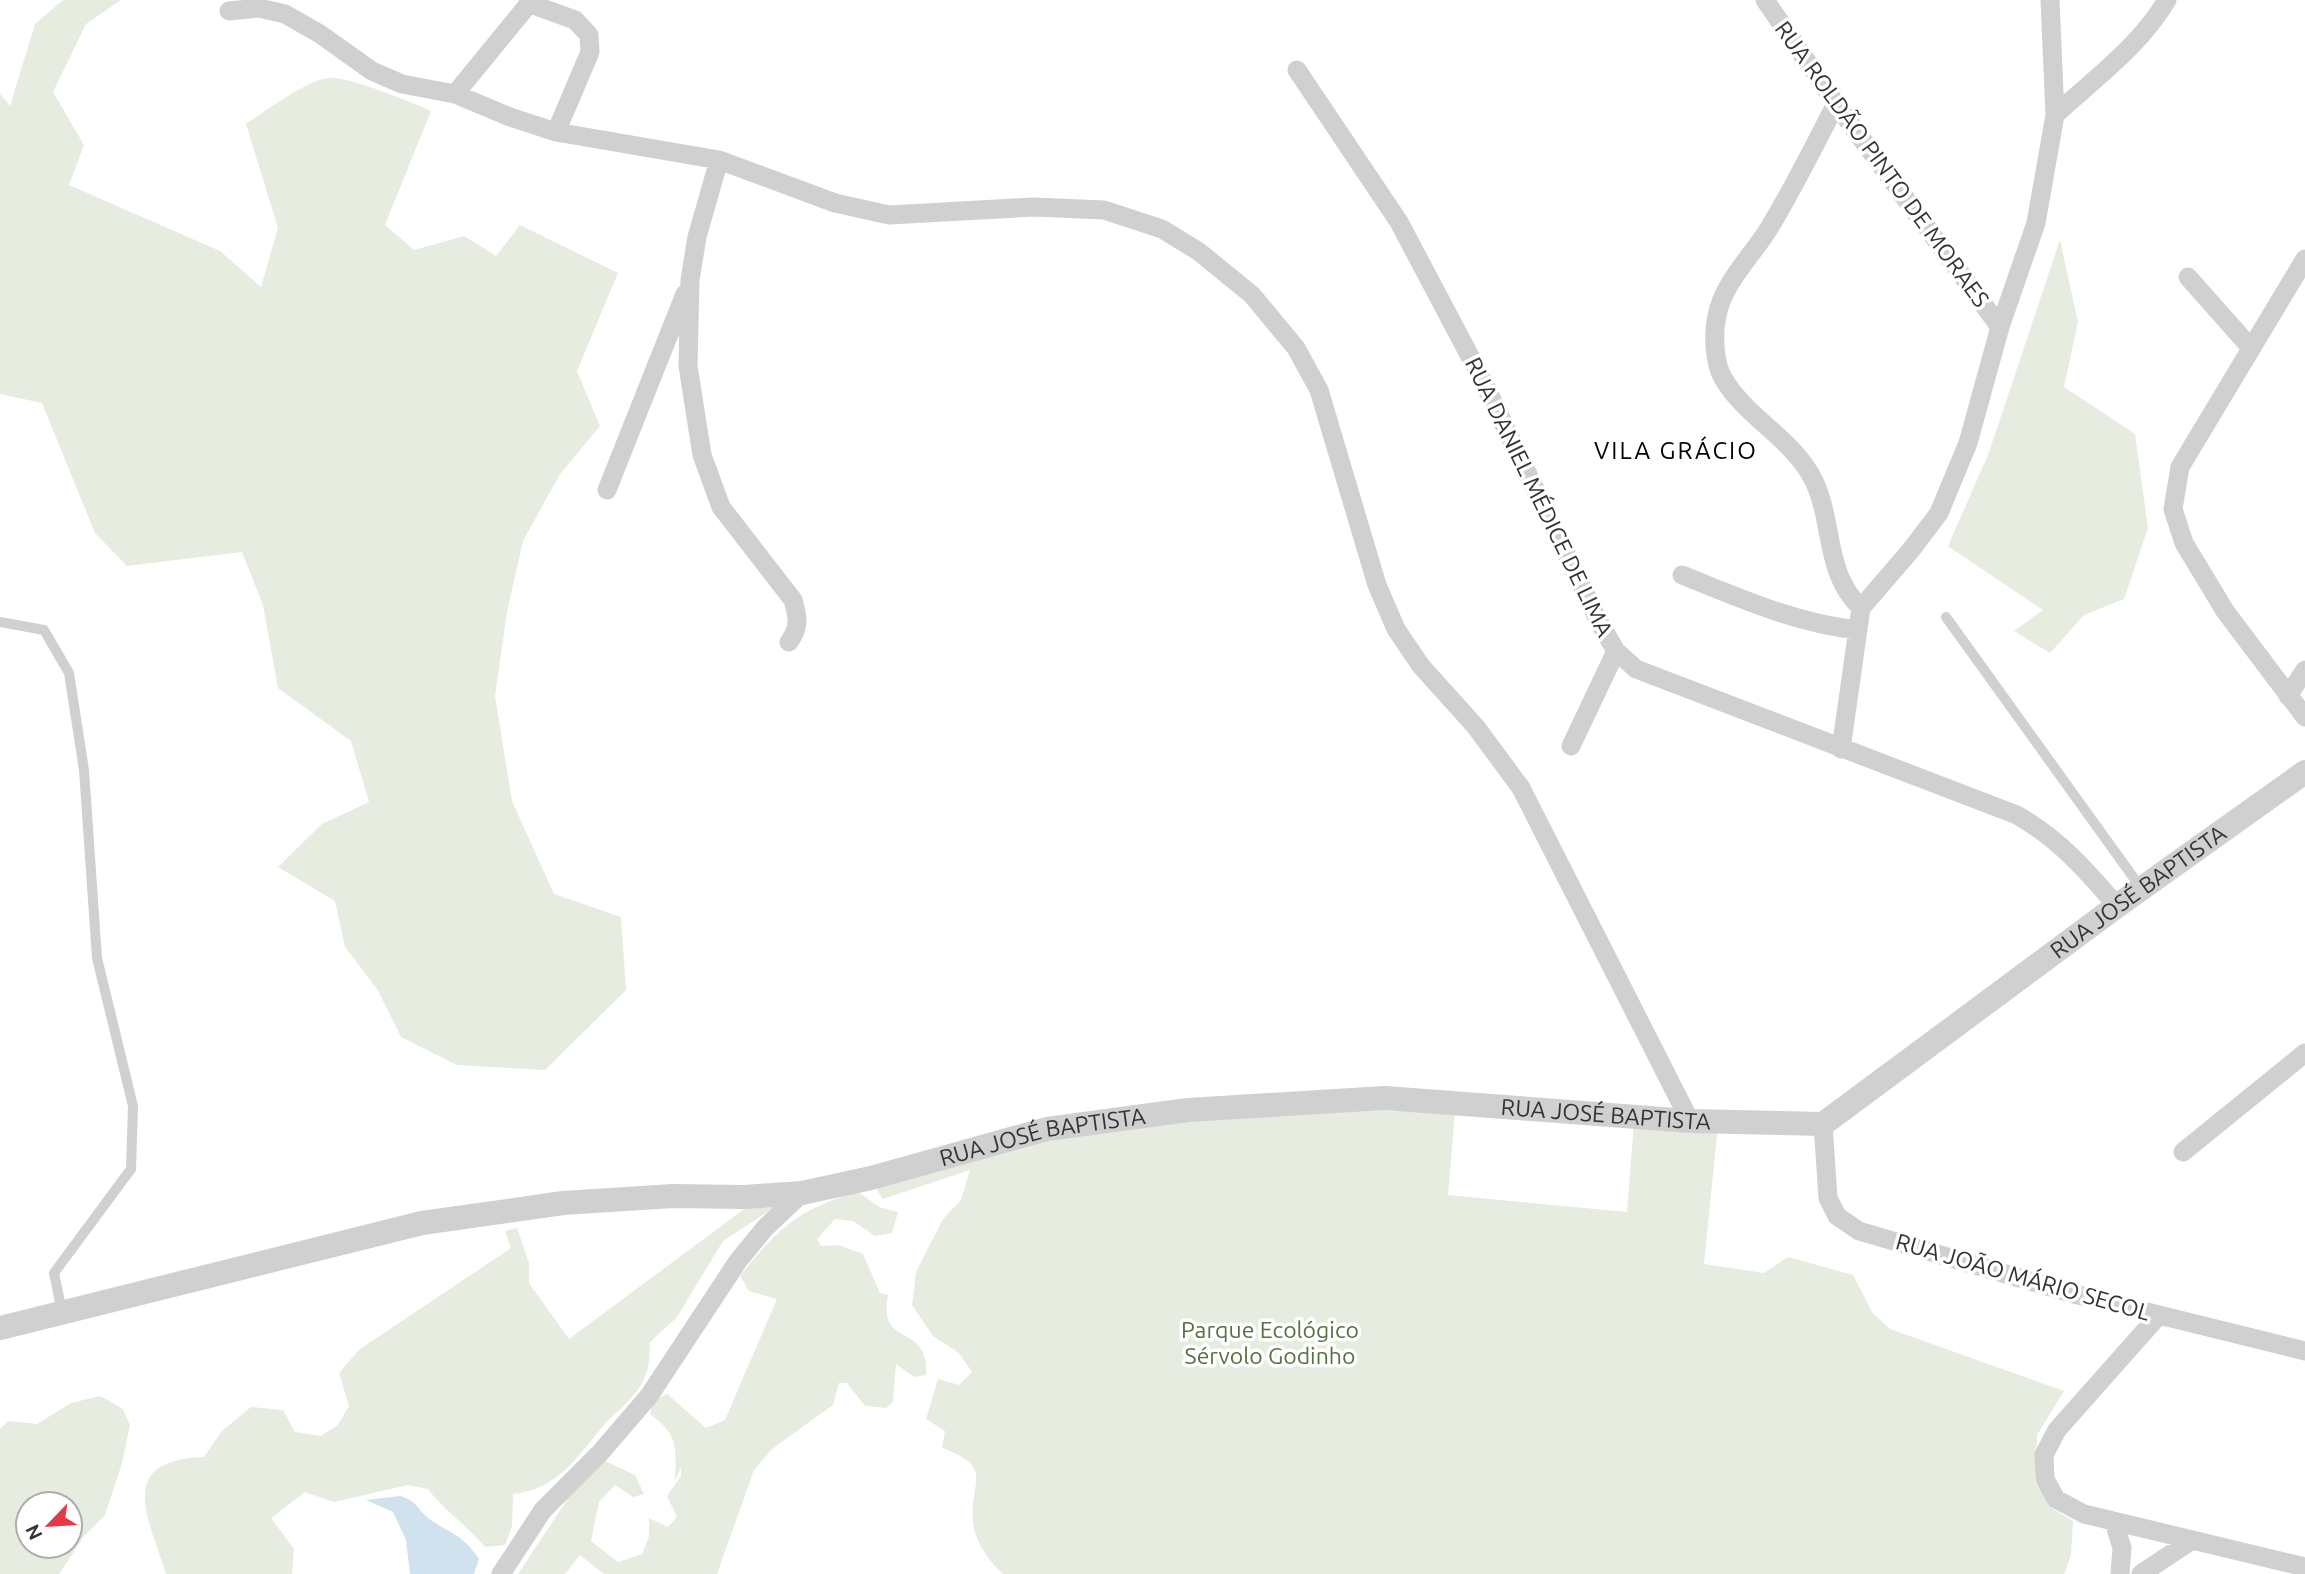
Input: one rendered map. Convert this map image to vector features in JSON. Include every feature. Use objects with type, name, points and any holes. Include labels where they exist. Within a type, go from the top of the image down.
[{"type":"street","name":"RUA ROLDÃO PINTO DE MORAES","points":[[1765,0],[1836,104],[2000,327]]},
{"type":"street","points":[[1841,749],[1861,608],[1939,513],[1968,443],[2000,327],[2036,223],[2055,115],[2050,0]]},
{"type":"street","points":[[2055,115],[2125,52],[2157,18],[2167,0]]},
{"type":"street","points":[[455,94],[530,2],[575,19],[589,35],[590,52],[556,132]]},
{"type":"street","points":[[229,11],[258,8],[285,14],[320,33],[372,71],[402,84],[455,94],[510,117],[556,132],[719,160],[835,203],[889,215],[1034,208],[1104,210],[1162,229],[1198,251],[1252,295],[1296,348],[1320,390],[1377,585],[1396,629],[1421,666],[1476,727],[1521,788],[1690,1121]]},
{"type":"street","name":"RUA DANIEL MÉDICE DE LIMA","points":[[1297,70],[1399,222],[1483,381],[1599,622],[1616,651],[1636,669],[2017,815],[2048,832],[2078,860],[2117,906]]},
{"type":"street","points":[[1836,104],[1766,232],[1728,286],[1717,315],[1716,355],[1722,376],[1737,398],[1800,459],[1814,480],[1841,582],[1861,608]]},
{"type":"street","points":[[719,160],[697,237],[690,280],[688,366],[702,455],[721,507],[793,600],[799,618],[796,632],[789,642]]},
{"type":"street","points":[[2305,259],[2180,467],[2174,509],[2184,543],[2225,611],[2305,717]]},
{"type":"street","points":[[2188,276],[2250,347]]},
{"type":"street","points":[[607,490],[690,280]]},
{"type":"street","points":[[1682,575],[1782,614],[1826,626],[1857,630]]},
{"type":"street","points":[[1570,746],[1616,651]]},
{"type":"street","points":[[2288,696],[2305,670]]},
{"type":"street","name":"RUA JOSÉ BAPTISTA","points":[[0,1328],[422,1223],[563,1203],[673,1196],[744,1197],[802,1193],[871,1178],[1047,1129],[1188,1110],[1385,1098],[1690,1121],[1823,1124],[2117,906],[2304,773]]},
{"type":"street","points":[[2183,1152],[2305,1053]]},
{"type":"street","name":"RUA JOÃO MÁRIO SECOL","points":[[1823,1124],[1828,1198],[1837,1216],[1859,1231],[2074,1294],[2305,1351]]},
{"type":"street","points":[[501,1574],[543,1510],[600,1453],[649,1396],[738,1261],[765,1228],[802,1193]]},
{"type":"street","points":[[2159,1315],[2057,1430],[2044,1455],[2045,1479],[2056,1499],[2084,1514],[2189,1542],[2305,1567]]},
{"type":"street","points":[[2114,1522],[2122,1548],[2120,1574]]},
{"type":"street","points":[[2141,1574],[2189,1542]]},
{"type":"lane","points":[[1946,618],[2141,889]]},
{"type":"lane","points":[[0,622],[44,631],[69,673],[84,770],[97,958],[133,1106],[131,1169],[54,1273],[62,1312]]},
{"type":"green space","points":[[63,0],[121,0],[86,24],[53,92],[84,145],[69,185],[220,251],[261,287],[278,228],[246,124],[297,91],[327,78],[363,85],[431,111],[385,225],[414,250],[464,236],[496,256],[520,225],[618,273],[577,371],[600,426],[560,474],[523,541],[507,612],[495,696],[512,801],[554,894],[621,917],[626,990],[545,1070],[457,1065],[401,1037],[377,989],[345,947],[335,901],[278,867],[322,824],[369,802],[351,741],[278,688],[263,605],[242,552],[127,566],[95,533],[42,403],[0,394],[0,94],[10,106],[35,24]]},
{"type":"green space","points":[[2060,240],[2078,322],[2064,387],[2135,434],[2148,528],[2124,599],[2084,615],[2050,653],[2014,631],[2043,610],[1948,546],[1988,455]]},
{"type":"green space","name":"Parque Ecológico Sérvolo Godinho","points":[[1331,1110],[1455,1111],[1448,1195],[1627,1212],[1634,1123],[1718,1125],[1704,1264],[1764,1273],[1788,1257],[1853,1275],[1872,1312],[1890,1329],[2064,1391],[2037,1435],[2035,1482],[2053,1509],[2073,1521],[2071,1555],[2064,1574],[1003,1574],[984,1551],[974,1529],[974,1469],[959,1455],[942,1448],[945,1431],[926,1419],[938,1379],[959,1385],[972,1372],[959,1353],[933,1336],[912,1305],[916,1272],[943,1219],[961,1200],[970,1170],[883,1199],[876,1188],[1011,1147],[1128,1124]]},
{"type":"green space","points":[[858,1192],[879,1207],[898,1212],[892,1233],[875,1236],[853,1221],[835,1219],[817,1239],[821,1246],[838,1245],[863,1254],[880,1293],[888,1295],[887,1312],[890,1323],[920,1347],[925,1358],[926,1375],[914,1377],[896,1364],[893,1402],[886,1408],[865,1406],[847,1383],[839,1383],[833,1405],[772,1449],[754,1470],[717,1574],[604,1574],[580,1555],[565,1574],[518,1574],[583,1476],[605,1461],[635,1475],[644,1494],[633,1497],[615,1485],[599,1502],[591,1541],[618,1562],[642,1554],[649,1537],[649,1518],[668,1527],[677,1517],[667,1496],[681,1476],[681,1467],[675,1481],[674,1443],[666,1429],[650,1414],[653,1401],[667,1394],[706,1428],[725,1420],[777,1299],[749,1291],[740,1276],[766,1245],[791,1222],[820,1205]]},
{"type":"green space","points":[[755,1201],[781,1203],[723,1241],[677,1317],[650,1342],[649,1363],[639,1389],[576,1459],[543,1486],[513,1494],[512,1526],[505,1545],[485,1547],[428,1489],[408,1485],[334,1502],[305,1492],[271,1518],[294,1549],[292,1574],[166,1574],[152,1533],[145,1496],[148,1481],[158,1469],[176,1461],[204,1457],[222,1431],[251,1407],[283,1410],[295,1432],[321,1436],[338,1425],[349,1406],[339,1373],[360,1349],[511,1248],[505,1231],[517,1228],[529,1263],[529,1283],[569,1339]]},
{"type":"green space","points":[[100,1396],[123,1409],[130,1425],[122,1463],[105,1515],[84,1536],[84,1490],[14,1490],[14,1560],[68,1560],[59,1574],[0,1574],[0,1429],[8,1421],[37,1424],[71,1403]]},
{"type":"water","points":[[400,1496],[411,1501],[426,1516],[467,1544],[479,1559],[474,1574],[410,1574],[406,1540],[393,1512],[366,1500]]},
{"type":"district","name":"VILA GRÁCIO","points":[[1676,451]]}]
